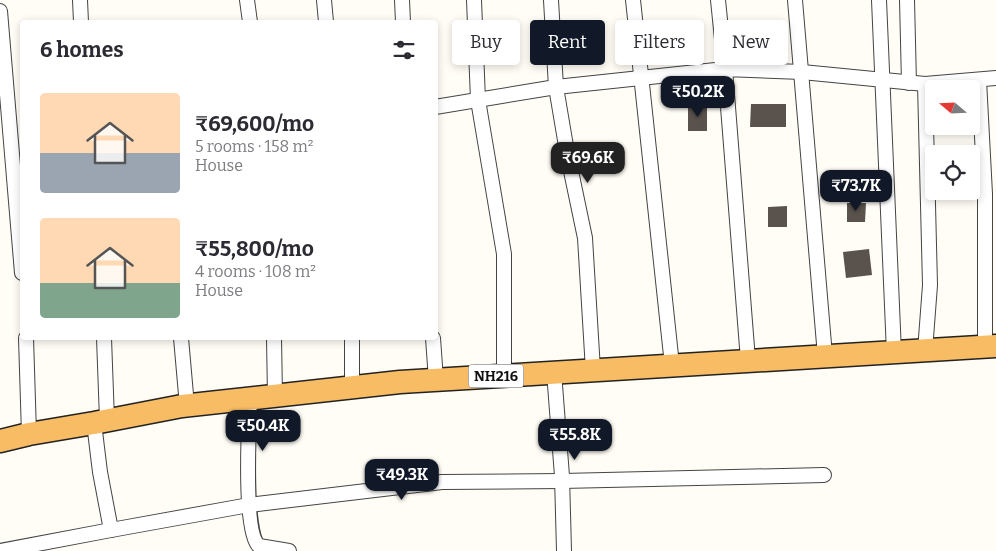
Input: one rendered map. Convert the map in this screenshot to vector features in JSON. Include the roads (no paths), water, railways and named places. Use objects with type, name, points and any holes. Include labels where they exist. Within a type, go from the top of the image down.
[{"type":"highway","name":"NH216","points":[[0,441],[187,406],[400,382],[991,346]]},
{"type":"street","points":[[80,0],[81,20]]},
{"type":"street","points":[[247,0],[250,20]]},
{"type":"street","points":[[324,0],[326,20]]},
{"type":"street","points":[[402,0],[404,20]]},
{"type":"street","points":[[474,0],[478,100],[504,254],[504,375]]},
{"type":"street","points":[[551,0],[556,87],[585,238],[592,370]]},
{"type":"street","points":[[633,0],[672,364]]},
{"type":"street","points":[[718,0],[748,360]]},
{"type":"street","points":[[795,0],[826,356]]},
{"type":"street","points":[[879,0],[894,353]]},
{"type":"street","points":[[906,0],[908,83]]},
{"type":"street","points":[[0,11],[20,249]]},
{"type":"street","points":[[438,107],[556,87],[725,69],[802,72],[924,84],[930,285],[925,351]]},
{"type":"street","points":[[979,80],[996,78]]},
{"type":"street","points":[[980,99],[991,346]]},
{"type":"street","points":[[26,340],[30,434]]},
{"type":"street","points":[[104,340],[100,472],[111,530]]},
{"type":"street","points":[[182,340],[187,406]]},
{"type":"street","points":[[274,340],[275,396]]},
{"type":"street","points":[[352,340],[352,387]]},
{"type":"street","points":[[433,340],[436,380]]},
{"type":"street","points":[[554,372],[562,481],[564,551]]},
{"type":"street","points":[[250,398],[249,505],[256,543],[259,546],[289,551]]},
{"type":"street","points":[[0,551],[249,505],[442,482],[824,475]]}]
